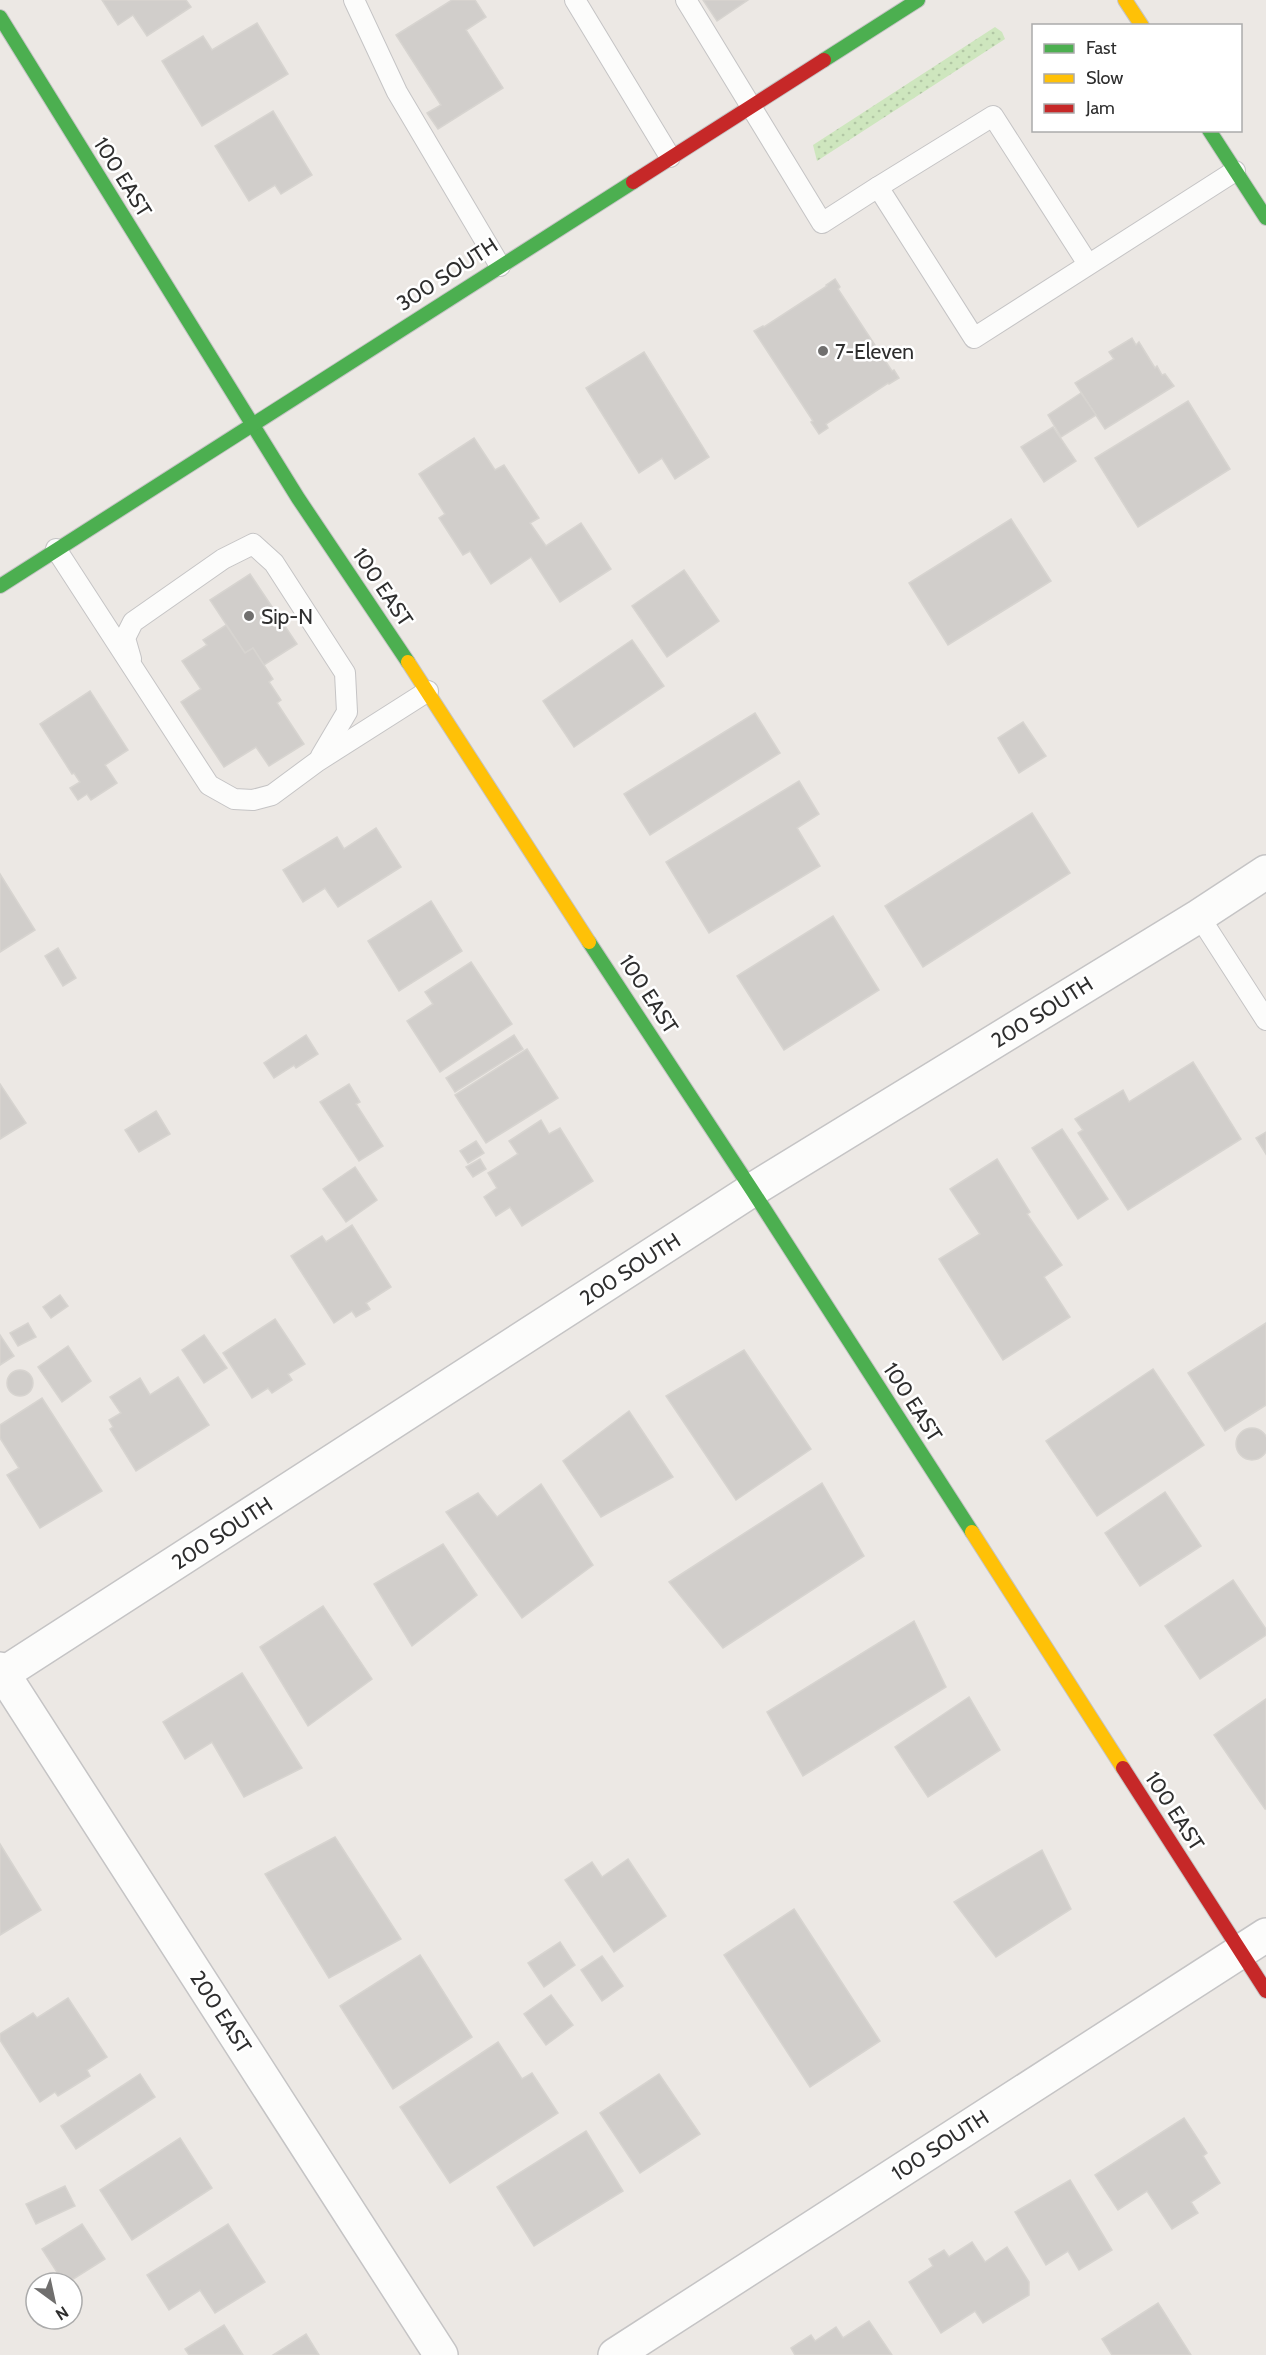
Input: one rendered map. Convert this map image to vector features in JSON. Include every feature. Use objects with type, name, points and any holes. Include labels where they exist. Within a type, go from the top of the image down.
[{"type":"street","name":"300 SOUTH","points":[[0,586],[918,0]]},
{"type":"street","points":[[1125,0],[1141,24]]},
{"type":"street","name":"100 EAST","points":[[0,17],[304,508],[428,690],[506,815],[752,1190],[1253,1943],[1266,1991]]},
{"type":"street","points":[[1210,132],[1266,218]]},
{"type":"street","name":"200 SOUTH","points":[[1,1673],[752,1190],[1199,916],[1266,872]]},
{"type":"street","name":"200 EAST","points":[[1,1673],[441,2355]]},
{"type":"street","name":"100 SOUTH","points":[[615,2355],[1253,1943]]},
{"type":"lane","points":[[354,0],[397,92],[500,266]]},
{"type":"lane","points":[[575,0],[670,157]]},
{"type":"lane","points":[[687,0],[822,223],[993,116],[1088,264]]},
{"type":"lane","points":[[878,188],[974,338],[1235,171]]},
{"type":"lane","points":[[133,669],[125,638],[133,622],[223,559],[253,544],[274,563],[345,673],[347,712],[318,761]]},
{"type":"lane","points":[[56,549],[209,785],[234,799],[253,800],[272,795],[318,761],[428,690]]},
{"type":"lane","points":[[1199,916],[1266,1020]]},
{"type":"green space","points":[[995,27],[1002,32],[1005,39],[817,161],[813,145]]},
{"type":"building","points":[[102,0],[186,0],[191,7],[147,36],[133,15],[118,25]]},
{"type":"building","points":[[452,0],[475,0],[486,17],[466,30],[503,88],[438,129],[427,113],[441,105],[396,35]]},
{"type":"building","points":[[703,0],[748,0],[717,21]]},
{"type":"building","points":[[257,23],[288,74],[202,126],[162,61],[203,36],[212,50]]},
{"type":"building","points":[[273,111],[312,175],[281,194],[275,185],[249,201],[215,146]]},
{"type":"building","name":"7-Eleven","points":[[835,279],[840,287],[838,289],[892,371],[894,370],[899,378],[826,424],[828,428],[819,434],[811,422],[813,421],[754,331],[764,327]]},
{"type":"building","points":[[1132,338],[1136,345],[1139,342],[1155,368],[1157,366],[1162,375],[1165,374],[1174,386],[1105,429],[1075,383],[1114,359],[1109,352]]},
{"type":"building","points":[[644,352],[709,457],[675,479],[662,458],[639,473],[586,388]]},
{"type":"building","points":[[1081,393],[1096,415],[1061,437],[1048,415]]},
{"type":"building","points":[[1188,401],[1230,469],[1138,527],[1095,458]]},
{"type":"building","points":[[1053,427],[1076,461],[1044,482],[1021,447]]},
{"type":"building","points":[[474,438],[495,470],[504,465],[539,518],[530,523],[546,546],[581,523],[611,569],[560,602],[531,557],[491,584],[470,551],[463,555],[439,518],[445,514],[419,474]]},
{"type":"building","points":[[1011,519],[1051,581],[948,645],[909,583]]},
{"type":"building","points":[[684,570],[719,621],[667,657],[632,606]]},
{"type":"building","name":"Sip-N","points":[[250,574],[297,644],[264,665],[253,648],[245,653],[210,600]]},
{"type":"building","points":[[226,625],[245,653],[253,648],[273,679],[269,682],[281,700],[277,703],[304,744],[269,766],[256,747],[224,767],[181,702],[201,689],[182,661],[207,645],[203,640]]},
{"type":"building","points":[[632,640],[664,686],[574,747],[543,701]]},
{"type":"building","points":[[90,691],[128,750],[105,765],[117,783],[91,800],[87,794],[78,800],[70,788],[80,782],[74,773],[72,774],[40,724]]},
{"type":"building","points":[[755,713],[780,753],[650,835],[624,794]]},
{"type":"building","points":[[1023,722],[1046,756],[1019,773],[998,738]]},
{"type":"building","points":[[799,781],[819,814],[797,828],[820,866],[709,933],[666,862]]},
{"type":"building","points":[[1032,813],[1070,873],[923,967],[885,906]]},
{"type":"building","points":[[376,828],[401,867],[338,907],[325,888],[303,902],[283,870],[337,837],[344,849]]},
{"type":"building","points":[[0,874],[35,930],[0,952]]},
{"type":"building","points":[[431,901],[462,951],[399,991],[368,941]]},
{"type":"building","points":[[833,916],[879,990],[784,1050],[737,976]]},
{"type":"building","points":[[58,948],[76,978],[63,986],[45,956]]},
{"type":"building","points":[[471,962],[512,1024],[440,1072],[407,1021],[433,1004],[425,992]]},
{"type":"building","points":[[306,1035],[318,1054],[296,1068],[294,1065],[274,1078],[264,1063]]},
{"type":"building","points":[[514,1035],[523,1049],[455,1092],[446,1078]]},
{"type":"building","points":[[527,1049],[558,1098],[486,1143],[455,1095]]},
{"type":"building","points":[[1193,1062],[1241,1139],[1128,1210],[1078,1133],[1083,1130],[1075,1119],[1123,1090],[1129,1102]]},
{"type":"building","points":[[0,1084],[26,1123],[0,1139]]},
{"type":"building","points":[[349,1084],[360,1102],[356,1104],[383,1146],[359,1161],[320,1102]]},
{"type":"building","points":[[156,1111],[170,1134],[139,1152],[125,1130]]},
{"type":"building","points":[[541,1120],[549,1134],[560,1128],[593,1181],[522,1226],[510,1207],[496,1216],[484,1197],[497,1188],[488,1173],[518,1154],[509,1141]]},
{"type":"building","points":[[1062,1129],[1108,1199],[1078,1219],[1032,1148]]},
{"type":"building","points":[[1266,1132],[1266,1154],[1256,1138]]},
{"type":"building","points":[[476,1141],[484,1153],[468,1163],[460,1151]]},
{"type":"building","points":[[480,1159],[486,1169],[473,1177],[466,1167]]},
{"type":"building","points":[[997,1159],[1030,1212],[1027,1214],[1062,1265],[1044,1277],[1070,1317],[1003,1360],[939,1259],[980,1234],[950,1189]]},
{"type":"building","points":[[355,1167],[377,1200],[346,1222],[323,1189]]},
{"type":"building","points":[[352,1225],[391,1287],[366,1303],[370,1309],[356,1317],[352,1311],[334,1323],[291,1256],[322,1236],[326,1242]]},
{"type":"building","points":[[60,1295],[68,1306],[51,1318],[43,1307]]},
{"type":"building","points":[[275,1319],[305,1364],[288,1374],[292,1380],[272,1393],[268,1388],[252,1398],[223,1353]]},
{"type":"building","points":[[28,1323],[36,1337],[18,1346],[10,1333]]},
{"type":"building","points":[[1266,1323],[1266,1405],[1225,1431],[1188,1373]]},
{"type":"building","points":[[0,1335],[14,1356],[0,1365]]},
{"type":"building","points":[[204,1335],[227,1368],[204,1383],[182,1350]]},
{"type":"building","points":[[68,1346],[91,1381],[62,1402],[38,1367]]},
{"type":"building","points":[[744,1350],[811,1449],[736,1500],[666,1396]]},
{"type":"building","points":[[1153,1369],[1204,1445],[1097,1516],[1046,1441]]},
{"type":"building","points":[[20,1370],[29,1374],[33,1383],[29,1392],[20,1396],[11,1392],[7,1383],[11,1374]]},
{"type":"building","points":[[178,1377],[209,1425],[136,1471],[110,1429],[113,1427],[109,1420],[121,1413],[110,1397],[140,1378],[150,1395]]},
{"type":"building","points":[[42,1398],[102,1491],[40,1528],[7,1475],[19,1468],[0,1438],[0,1425]]},
{"type":"building","points":[[629,1411],[673,1477],[601,1517],[563,1461]]},
{"type":"building","points":[[1252,1428],[1263,1433],[1267,1438],[1267,1450],[1263,1455],[1252,1460],[1241,1455],[1236,1444],[1241,1433]]},
{"type":"building","points":[[822,1483],[864,1556],[723,1648],[669,1582]]},
{"type":"building","points":[[541,1484],[593,1565],[522,1618],[446,1512],[478,1493],[497,1517]]},
{"type":"building","points":[[1165,1492],[1201,1546],[1140,1586],[1105,1533]]},
{"type":"building","points":[[443,1544],[477,1595],[412,1646],[374,1584]]},
{"type":"building","points":[[1233,1580],[1266,1629],[1266,1635],[1200,1679],[1165,1626]]},
{"type":"building","points":[[323,1606],[372,1679],[308,1726],[260,1647]]},
{"type":"building","points":[[914,1621],[946,1687],[803,1776],[767,1712]]},
{"type":"building","points":[[242,1673],[302,1768],[244,1797],[212,1742],[185,1759],[163,1722]]},
{"type":"building","points":[[969,1697],[1000,1750],[928,1797],[895,1747]]},
{"type":"building","points":[[1266,1699],[1266,1809],[1265,1809],[1214,1735]]},
{"type":"building","points":[[335,1837],[401,1939],[329,1978],[265,1874]]},
{"type":"building","points":[[0,1844],[41,1910],[0,1935]]},
{"type":"building","points":[[1042,1850],[1071,1909],[996,1957],[954,1902]]},
{"type":"building","points":[[628,1859],[666,1916],[614,1952],[565,1880],[592,1862],[602,1877]]},
{"type":"building","points":[[794,1909],[880,2041],[810,2087],[724,1955]]},
{"type":"building","points":[[560,1942],[575,1965],[544,1987],[528,1963]]},
{"type":"building","points":[[420,1955],[472,2037],[393,2089],[340,2006]]},
{"type":"building","points":[[602,1956],[623,1986],[602,2001],[581,1970]]},
{"type":"building","points":[[551,1995],[573,2025],[546,2045],[524,2014]]},
{"type":"building","points":[[68,1998],[107,2057],[87,2070],[90,2076],[58,2096],[55,2092],[40,2102],[0,2040],[0,2034],[33,2013],[37,2018]]},
{"type":"building","points":[[498,2042],[522,2079],[532,2073],[558,2113],[450,2183],[400,2107]]},
{"type":"building","points":[[140,2074],[155,2097],[76,2149],[61,2126]]},
{"type":"building","points":[[659,2074],[700,2134],[640,2173],[600,2113]]},
{"type":"building","points":[[1184,2118],[1207,2153],[1203,2156],[1220,2183],[1191,2202],[1198,2213],[1172,2229],[1147,2191],[1118,2210],[1095,2175]]},
{"type":"building","points":[[586,2131],[623,2191],[534,2246],[497,2187]]},
{"type":"building","points":[[180,2138],[212,2188],[132,2240],[100,2190]]},
{"type":"building","points":[[1070,2180],[1112,2250],[1079,2270],[1068,2251],[1046,2265],[1015,2212]]},
{"type":"building","points":[[65,2186],[75,2206],[36,2224],[26,2204]]},
{"type":"building","points":[[82,2224],[105,2259],[84,2272],[56,2271],[42,2249]]},
{"type":"building","points":[[228,2224],[265,2282],[215,2313],[200,2290],[169,2310],[147,2275]]},
{"type":"building","points":[[972,2242],[985,2262],[1007,2247],[1029,2282],[1029,2295],[983,2323],[975,2311],[941,2333],[909,2282],[933,2266],[929,2259],[944,2250],[949,2257]]},
{"type":"building","points":[[1158,2303],[1191,2355],[1112,2355],[1102,2339]]},
{"type":"building","points":[[869,2321],[892,2355],[795,2355],[791,2348],[811,2335],[815,2341],[836,2327],[843,2338]]},
{"type":"building","points":[[224,2325],[243,2355],[189,2355],[185,2349]]},
{"type":"building","points":[[306,2334],[319,2355],[273,2355]]},
{"type":"traffic: fast","points":[[824,60],[918,0]]},
{"type":"traffic: fast","points":[[0,17],[298,498],[408,662]]},
{"type":"traffic: fast","points":[[1210,132],[1266,218]]},
{"type":"traffic: fast","points":[[0,586],[633,182]]},
{"type":"traffic: fast","points":[[589,942],[972,1532]]},
{"type":"traffic: slow","points":[[1125,0],[1141,24]]},
{"type":"traffic: slow","points":[[408,662],[589,942]]},
{"type":"traffic: slow","points":[[972,1532],[1123,1768]]},
{"type":"traffic: jam","points":[[633,182],[824,60]]},
{"type":"traffic: jam","points":[[1123,1768],[1266,1991]]},
{"type":"place","name":"7-Eleven","points":[[823,351]]},
{"type":"place","name":"Sip-N","points":[[249,616]]}]
